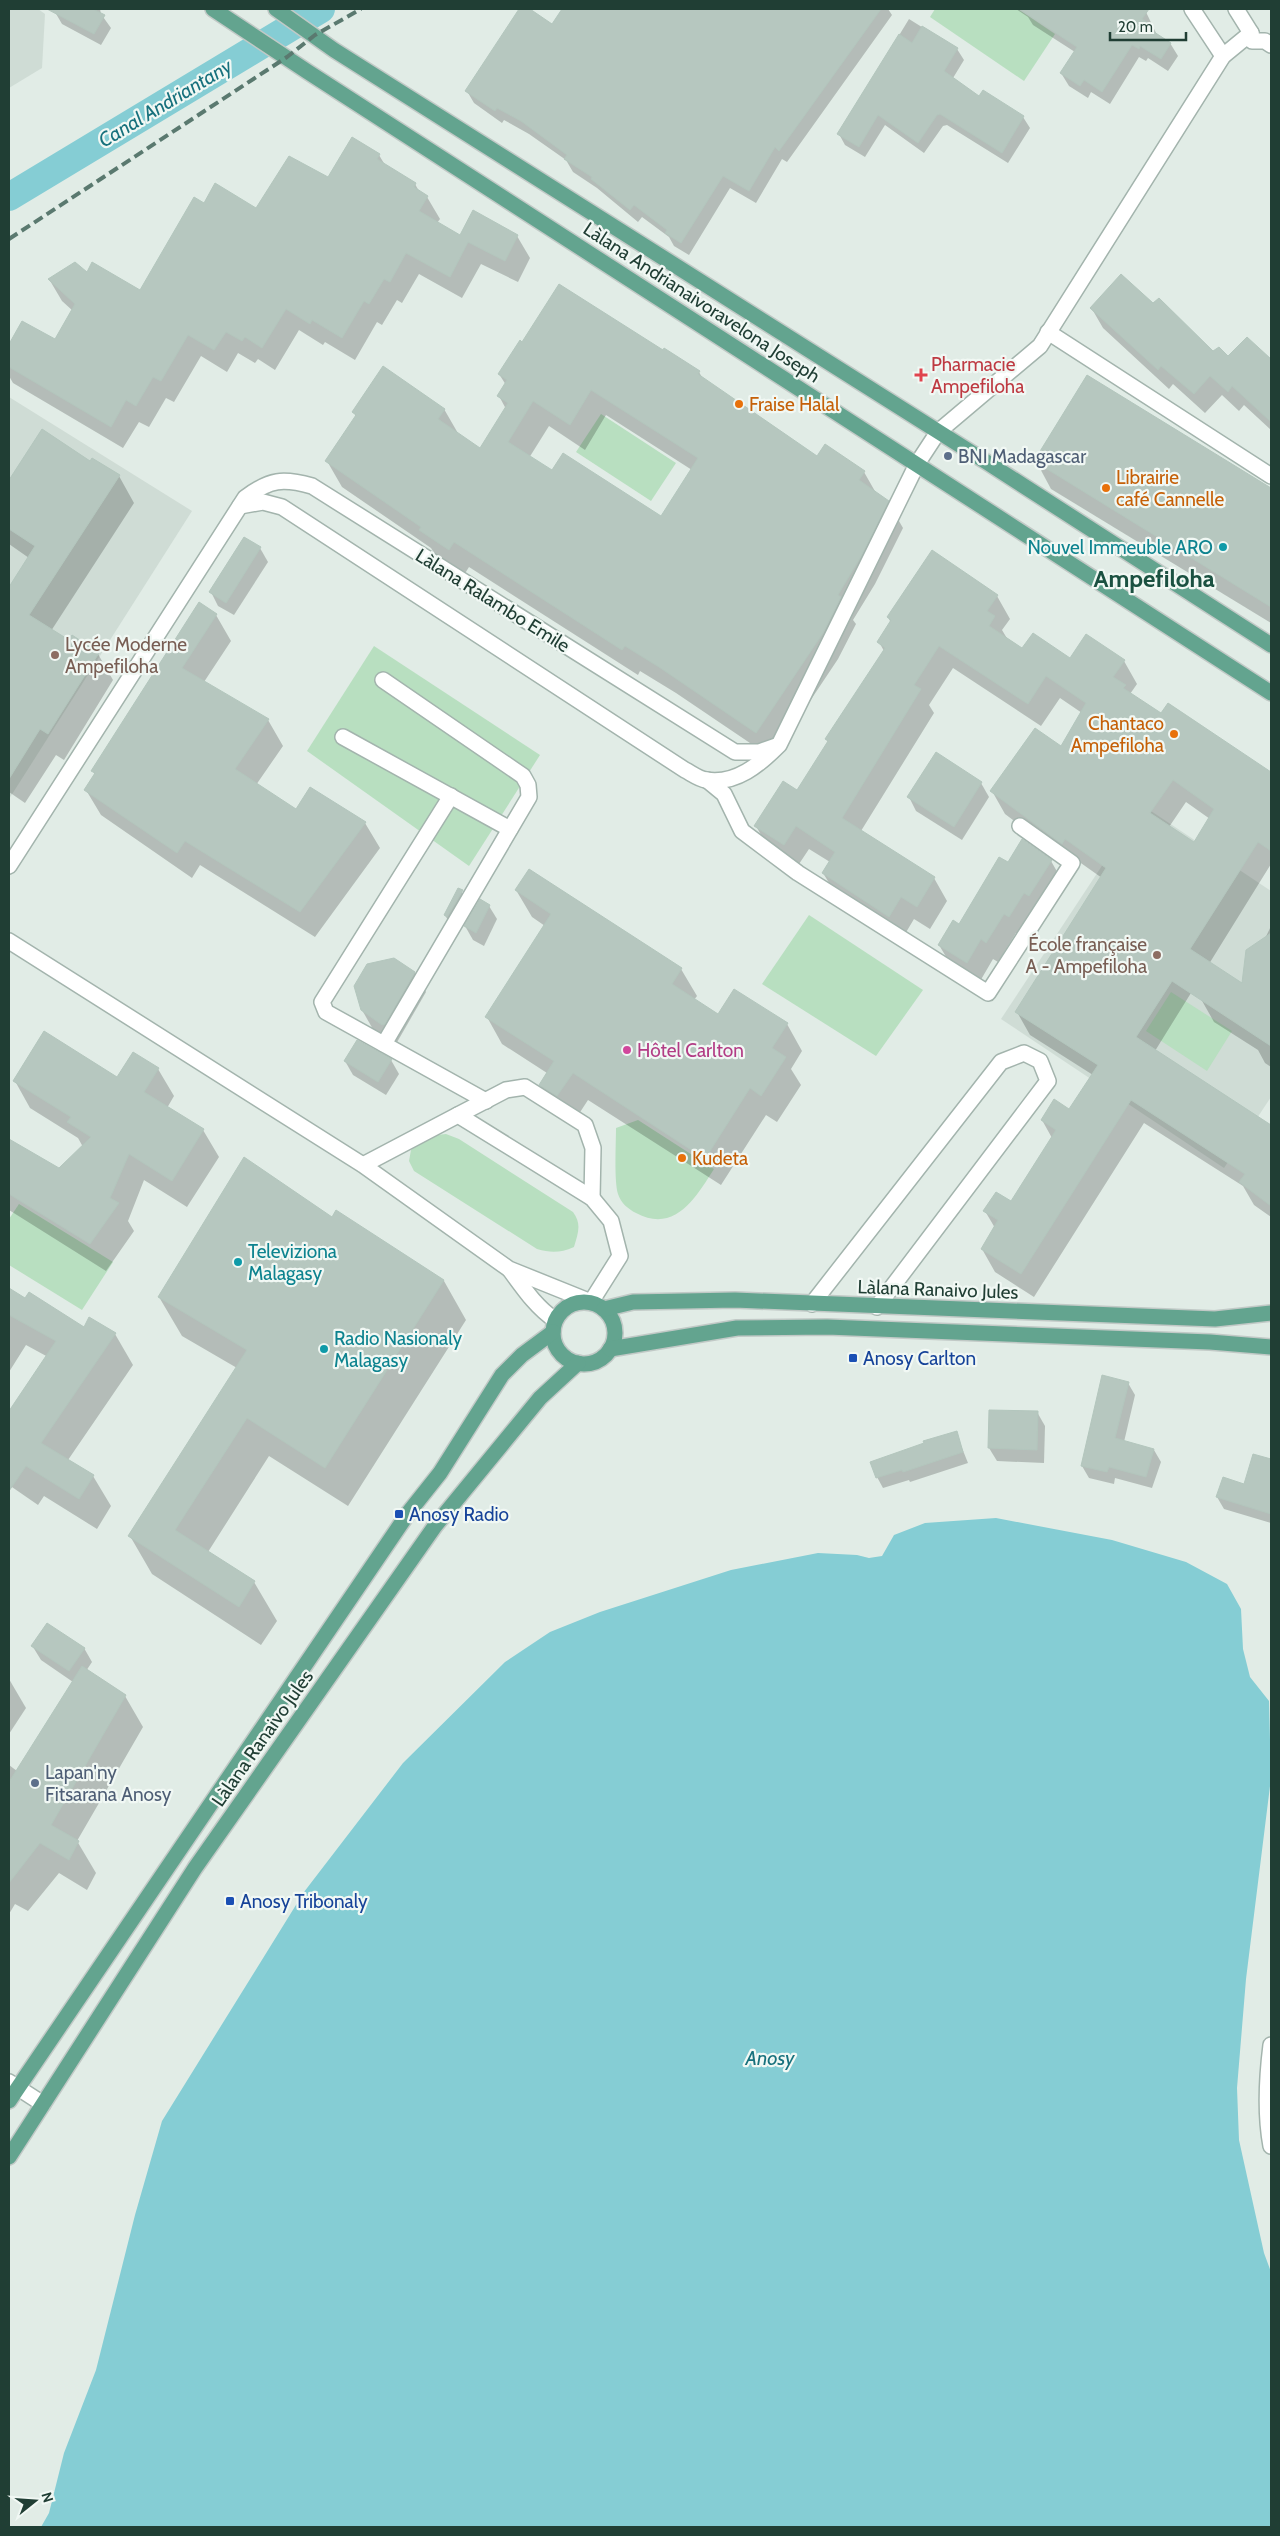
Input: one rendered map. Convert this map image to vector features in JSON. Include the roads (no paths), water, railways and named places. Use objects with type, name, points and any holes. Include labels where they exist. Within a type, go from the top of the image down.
[{"type":"main road","name":"Làlana Andrianaivoravelona Joseph","points":[[213,9],[1271,694]]},
{"type":"main road","name":"Làlana Andrianaivoravelona Joseph","points":[[276,9],[343,56],[938,432],[1271,646]]},
{"type":"main road","name":"Làlana Ranaivo Jules","points":[[597,1306],[633,1302],[735,1300],[1215,1319],[1271,1313]]},
{"type":"main road","points":[[577,1302],[597,1306],[611,1317],[614,1339],[610,1349],[596,1361],[578,1363],[560,1352],[555,1342],[554,1326],[564,1309],[577,1302]]},
{"type":"main road","name":"Làlana Ranaivo Jules","points":[[9,2101],[13,2084],[409,1512],[440,1473],[502,1376],[554,1326]]},
{"type":"main road","points":[[610,1349],[737,1328],[828,1326],[1210,1342],[1271,1347]]},
{"type":"main road","name":"Làlana Ranaivo Jules","points":[[9,2157],[195,1868],[435,1526],[540,1398],[578,1363]]},
{"type":"street","points":[[1192,9],[1223,56]]},
{"type":"street","points":[[1236,9],[1250,33],[1252,41],[1268,43]]},
{"type":"street","points":[[707,780],[736,778],[759,765],[779,745],[917,464],[938,432],[1040,346],[1223,56],[1250,33]]},
{"type":"street","points":[[1048,332],[1271,476]]},
{"type":"street","name":"Làlana Ralambo Emile","points":[[243,502],[262,485],[289,480],[312,486],[735,752],[759,752],[779,745]]},
{"type":"street","points":[[9,866],[243,502],[263,502],[282,507],[684,770],[707,780],[724,794],[742,830],[791,868],[988,993],[1072,862],[1020,826]]},
{"type":"street","points":[[383,680],[523,776],[528,784],[529,797],[384,1044]]},
{"type":"street","points":[[343,736],[510,830]]},
{"type":"street","points":[[451,796],[322,1002],[326,1012],[486,1101]]},
{"type":"street","points":[[9,941],[363,1164],[509,1269],[597,1306],[620,1256],[611,1221],[592,1198],[458,1115]]},
{"type":"street","points":[[812,1304],[1001,1062],[1024,1053],[1040,1061],[1048,1081],[877,1307]]},
{"type":"street","points":[[363,1164],[506,1090],[525,1087],[585,1125],[593,1148],[592,1198]]},
{"type":"street","points":[[509,1269],[554,1326]]},
{"type":"street","points":[[1271,2045],[1269,2065],[1269,2132],[1271,2146]]},
{"type":"street","points":[[13,2084],[44,2104]]},
{"type":"water","name":"Anosy","points":[[996,1518],[1112,1540],[1186,1562],[1227,1584],[1241,1609],[1243,1649],[1250,1677],[1269,1701],[1271,1778],[1246,1979],[1237,2088],[1239,2140],[1264,2253],[1271,2272],[1271,2527],[41,2527],[49,2513],[64,2453],[96,2370],[135,2215],[162,2121],[304,1892],[403,1763],[505,1662],[550,1632],[600,1612],[731,1570],[818,1553],[857,1555],[869,1558],[882,1556],[894,1535],[925,1523]]},
{"type":"waterway","name":"Canal Andriantany","points":[[9,197],[321,9]]},
{"type":"railway","points":[[9,239],[287,57],[315,35],[361,9]]},
{"type":"place","name":"Pharmacie Ampefiloha","points":[[921,375]]},
{"type":"place","name":"Fraise Halal","points":[[739,404]]},
{"type":"place","name":"BNI Madagascar","points":[[948,456]]},
{"type":"place","name":"Librairie café Cannelle","points":[[1106,488]]},
{"type":"place","name":"Nouvel Immeuble ARO","points":[[1223,547]]},
{"type":"place","name":"Lycée Moderne Ampefiloha","points":[[55,655]]},
{"type":"place","name":"Chantaco Ampefiloha","points":[[1174,734]]},
{"type":"place","name":"École française A - Ampefiloha","points":[[1157,955]]},
{"type":"place","name":"Hôtel Carlton","points":[[627,1050]]},
{"type":"place","name":"Kudeta","points":[[682,1158]]},
{"type":"place","name":"Televiziona Malagasy","points":[[238,1262]]},
{"type":"place","name":"Radio Nasionaly Malagasy","points":[[324,1349]]},
{"type":"place","name":"Anosy Carlton","points":[[853,1358]]},
{"type":"place","name":"Anosy Radio","points":[[399,1514]]},
{"type":"place","name":"Lapan'ny Fitsarana Anosy","points":[[35,1783]]},
{"type":"place","name":"Anosy Tribonaly","points":[[230,1901]]},
{"type":"district","name":"Ampefiloha","points":[[1154,579]]}]
